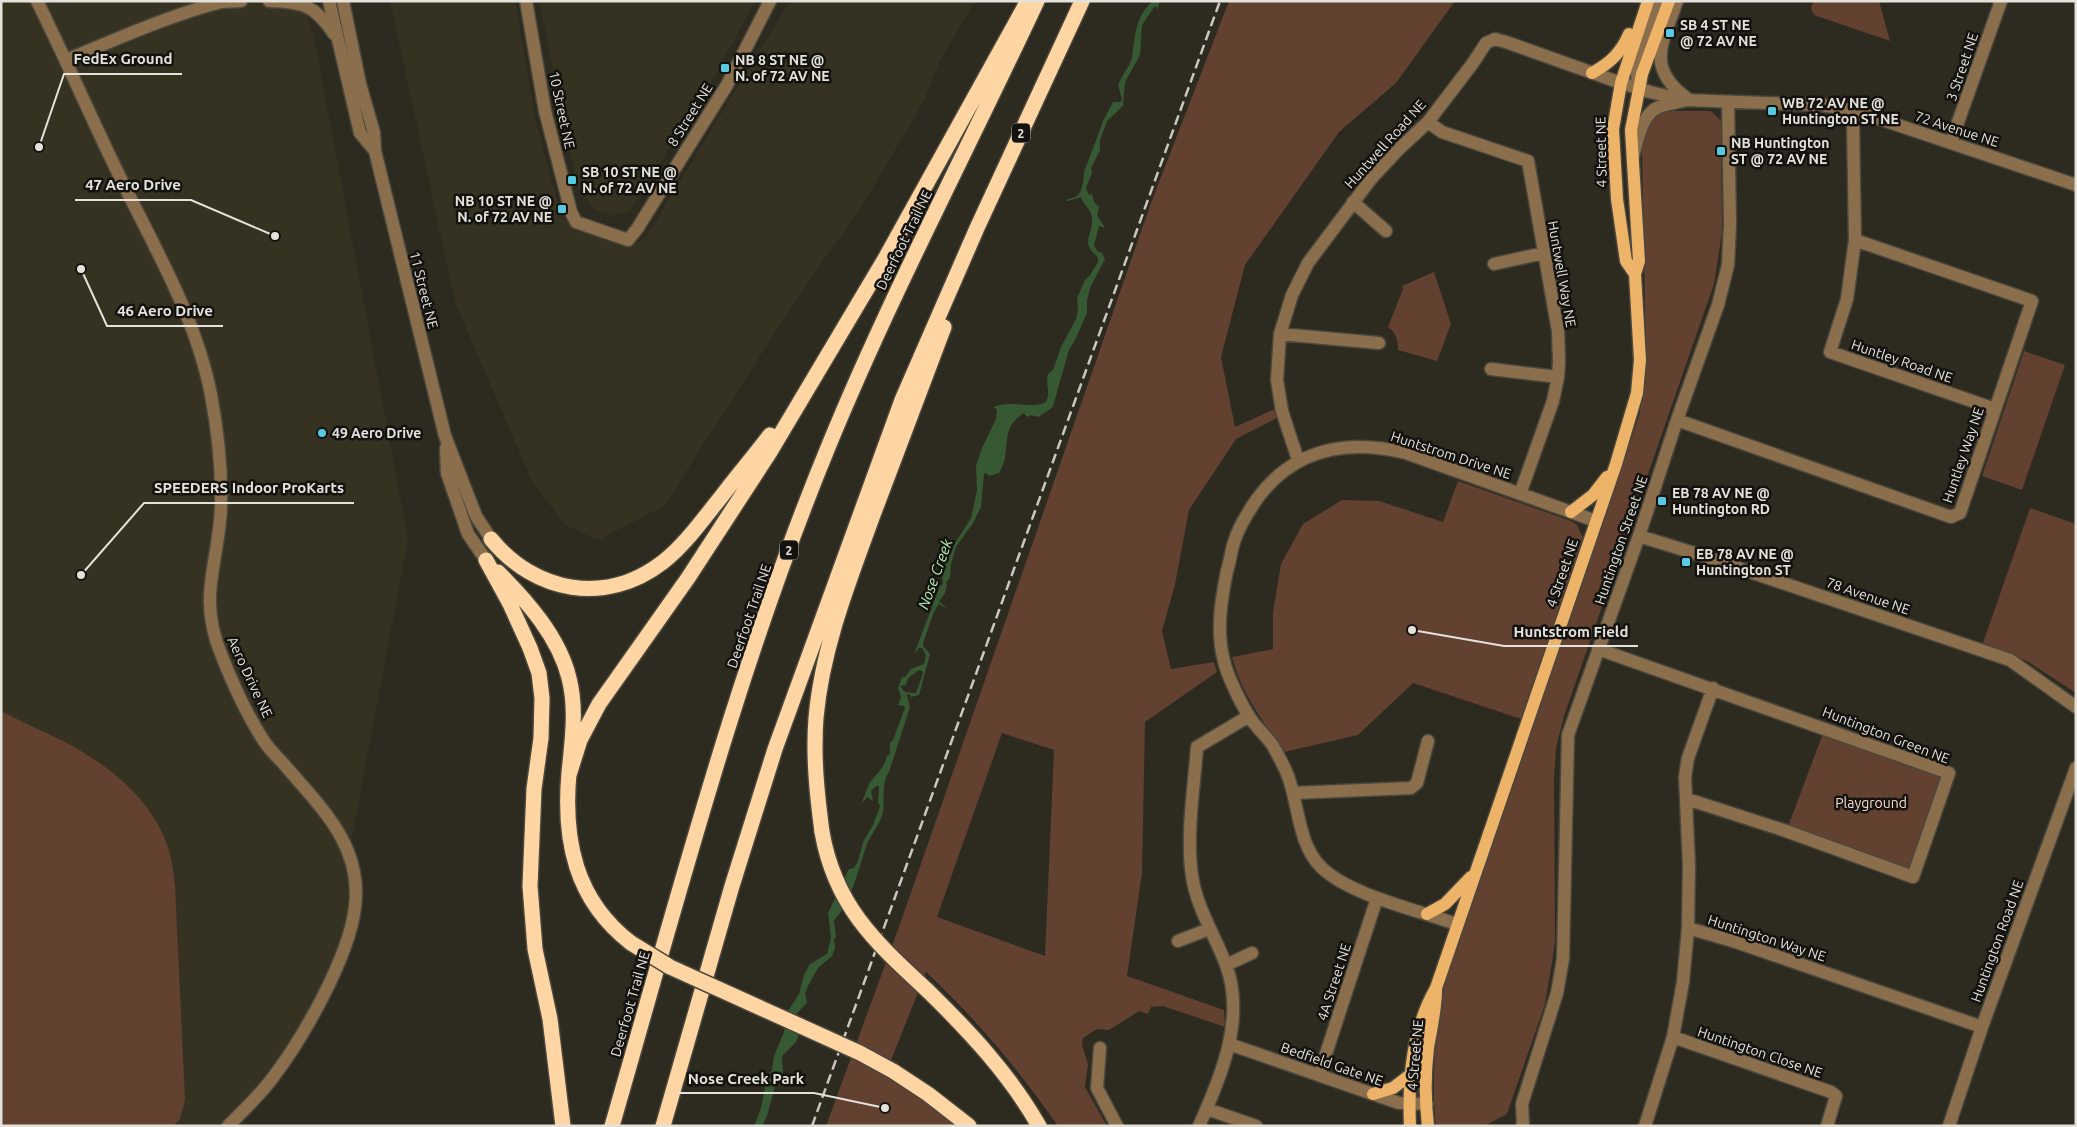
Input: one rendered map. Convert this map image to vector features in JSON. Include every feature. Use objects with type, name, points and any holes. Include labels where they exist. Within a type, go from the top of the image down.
[{"type":"highway","points":[[569,774],[580,740],[599,704],[710,545],[770,452],[886,257],[1028,1]]},
{"type":"highway","name":"Deerfoot Trail NE","points":[[612,1126],[715,774],[767,608],[828,446],[901,283],[1037,1]]},
{"type":"highway","name":"2","points":[[663,1126],[732,886],[775,749],[902,400],[977,228],[1082,1]]},
{"type":"highway","points":[[977,228],[968,268],[851,575],[830,644],[820,693],[815,742],[816,785],[822,832],[831,868],[851,909],[885,950],[968,1031],[1027,1104],[1039,1126]]},
{"type":"highway","points":[[491,539],[519,567],[555,584],[575,588],[594,588],[619,584],[640,577],[663,563],[679,548],[769,437],[819,370]]},
{"type":"highway","points":[[486,560],[518,591],[555,643],[569,678],[574,712],[567,803],[570,846],[574,862],[587,891],[604,918],[631,943],[670,967],[852,1050],[893,1071],[928,1094],[969,1126]]},
{"type":"highway","points":[[486,560],[510,604],[539,673],[542,698],[541,738],[534,789],[530,886],[535,949],[550,1019],[563,1126]]},
{"type":"main road","points":[[1592,73],[1611,61],[1623,48],[1642,1]]},
{"type":"main road","name":"4 Street NE","points":[[1635,274],[1626,261],[1617,198],[1613,129],[1621,83],[1648,1]]},
{"type":"main road","name":"4 Street NE","points":[[1410,1126],[1410,1075],[1418,1031],[1426,1004],[1436,988],[1456,924],[1476,872],[1616,464],[1637,393],[1640,360],[1635,274],[1639,261],[1631,130],[1638,89],[1669,1]]},
{"type":"main road","points":[[1571,512],[1593,495],[1616,464]]},
{"type":"main road","points":[[1427,914],[1445,904],[1476,872]]},
{"type":"main road","name":"4 Street NE","points":[[1428,1126],[1428,1049],[1436,1006],[1436,988]]},
{"type":"main road","points":[[1373,1094],[1398,1085],[1410,1075]]},
{"type":"street","name":"Aero Drive NE","points":[[37,1],[119,175],[175,287],[194,336],[210,391],[218,442],[221,510],[209,590],[212,629],[221,654],[262,740],[321,805],[335,826],[349,853],[355,879],[355,907],[348,938],[316,1008],[270,1081],[228,1126]]},
{"type":"street","points":[[66,60],[159,21],[223,2],[241,1]]},
{"type":"street","points":[[269,1],[310,7],[323,17],[338,41]]},
{"type":"street","name":"11 Street NE","points":[[329,1],[360,133],[375,151]]},
{"type":"street","name":"11 Street NE","points":[[343,1],[360,84],[374,133],[375,151],[445,436],[476,516],[491,539]]},
{"type":"street","name":"10 Street NE","points":[[526,1],[545,112],[571,212],[576,222],[628,240]]},
{"type":"street","name":"8 Street NE","points":[[628,240],[638,229],[727,85],[770,1]]},
{"type":"street","points":[[1638,89],[1636,64],[1658,1]]},
{"type":"street","points":[[1677,1],[1660,56],[1663,74],[1668,82],[1688,100]]},
{"type":"street","name":"3 Street NE","points":[[1952,142],[2001,1]]},
{"type":"street","name":"Huntwell Road NE","points":[[1298,460],[1282,411],[1277,380],[1280,334],[1292,295],[1308,263],[1353,202],[1371,179],[1400,148],[1428,122],[1486,43],[1494,39],[1506,42],[1621,83]]},
{"type":"street","name":"72 Avenue NE","points":[[1621,83],[1638,89],[1688,100],[1728,103],[1822,105],[1856,111],[2076,185]]},
{"type":"street","points":[[1633,156],[1641,130],[1652,111],[1659,107],[1688,100]]},
{"type":"street","name":"Huntington Street NE","points":[[1523,1126],[1522,1104],[1557,993],[1563,959],[1568,734],[1639,536],[1677,420],[1718,305],[1728,265],[1730,224],[1728,103]]},
{"type":"street","name":"Huntley Road NE","points":[[1856,111],[1853,121],[1855,240],[1847,299],[1830,352],[1995,409]]},
{"type":"street","name":"Huntwell Way NE","points":[[1428,122],[1442,132],[1528,160],[1558,331],[1558,377],[1553,401],[1520,494]]},
{"type":"street","points":[[1353,202],[1386,231]]},
{"type":"street","name":"Huntley Way NE","points":[[1677,420],[1951,517],[1960,513],[2032,301],[1855,240]]},
{"type":"street","points":[[1494,264],[1544,253]]},
{"type":"street","points":[[1280,334],[1379,343]]},
{"type":"street","points":[[1491,370],[1558,377]]},
{"type":"street","name":"11 Street NE","points":[[445,436],[447,473],[468,534],[486,560]]},
{"type":"street","name":"Huntstrom Drive NE","points":[[1456,924],[1377,898],[1347,884],[1322,868],[1308,851],[1288,776],[1273,746],[1249,716],[1224,664],[1220,625],[1224,585],[1234,541],[1246,514],[1280,473],[1298,460],[1333,450],[1360,446],[1384,448],[1406,453],[1596,521]]},
{"type":"street","name":"78 Avenue NE","points":[[1639,536],[2010,660],[2076,707]]},
{"type":"street","name":"Huntington Green NE","points":[[1598,648],[1950,773],[1913,878],[1786,832],[1687,799]]},
{"type":"street","name":"Huntington Way NE","points":[[1713,688],[1688,758],[1685,777],[1687,799],[1688,928],[1745,945],[1982,1027]]},
{"type":"street","points":[[1199,1126],[1207,1109],[1232,1036],[1234,1008],[1226,965],[1197,898],[1192,876],[1191,833],[1197,747],[1249,716]]},
{"type":"street","points":[[1293,793],[1411,788],[1417,783],[1428,741]]},
{"type":"street","name":"Huntington Road NE","points":[[1949,1126],[1982,1027],[2076,768]]},
{"type":"street","name":"4A Street NE","points":[[1319,1076],[1377,898]]},
{"type":"street","points":[[1645,1126],[1673,1037],[1684,982],[1688,928]]},
{"type":"street","points":[[1178,941],[1209,929]]},
{"type":"street","points":[[1226,965],[1252,953]]},
{"type":"street","name":"Huntington Close NE","points":[[1673,1037],[1832,1092],[1836,1096],[1836,1102],[1827,1126]]},
{"type":"street","name":"Bedfield Gate NE","points":[[1229,1044],[1399,1103],[1427,1104]]},
{"type":"street","points":[[1100,1048],[1097,1088],[1117,1126]]},
{"type":"street","points":[[1207,1109],[1256,1126]]},
{"type":"shaded area","points":[[1,1],[304,1],[316,48],[408,539],[349,853],[355,879],[348,938],[270,1081],[223,1126],[1,1126]]},
{"type":"shaded area","points":[[390,1],[515,1],[536,122],[562,219],[626,247],[644,240],[790,1],[975,1],[940,60],[923,103],[863,204],[800,294],[664,506],[598,540],[565,525],[532,481],[455,302]]},
{"type":"shaded area","points":[[539,1],[755,1],[711,83],[630,211],[612,216],[593,209],[577,186]]},
{"type":"shaded area","points":[[1153,1],[1160,1],[1157,10],[1157,7],[1154,7],[1142,25],[1140,55],[1125,82],[1123,106],[1107,121],[1100,140],[1100,150],[1091,168],[1092,173],[1086,188],[1089,195],[1092,194],[1094,202],[1099,207],[1097,215],[1105,228],[1099,226],[1094,245],[1105,259],[1090,288],[1087,300],[1087,313],[1069,350],[1053,406],[1038,417],[1031,415],[1027,417],[1024,413],[1018,418],[1008,433],[1005,458],[999,473],[989,476],[986,473],[984,474],[981,507],[973,523],[956,547],[951,564],[950,578],[946,582],[945,593],[939,601],[947,609],[939,604],[932,617],[923,643],[923,646],[930,654],[919,695],[911,697],[909,694],[907,695],[910,707],[885,781],[882,817],[868,842],[845,905],[834,920],[836,937],[834,939],[835,948],[832,956],[818,968],[805,994],[807,1003],[797,1013],[799,1020],[798,1037],[796,1042],[783,1055],[783,1073],[776,1083],[767,1116],[762,1126],[754,1126],[761,1108],[767,1077],[772,1070],[774,1056],[784,1032],[788,1011],[799,994],[804,975],[810,964],[827,954],[831,938],[828,913],[849,869],[854,868],[858,861],[863,842],[873,825],[880,806],[878,802],[879,786],[876,786],[871,791],[873,801],[867,797],[861,804],[869,784],[890,754],[890,743],[893,740],[905,708],[898,705],[901,697],[898,688],[902,677],[905,677],[911,669],[924,664],[926,655],[922,648],[919,648],[914,654],[940,586],[943,584],[942,572],[945,561],[947,561],[952,548],[971,518],[977,491],[976,465],[996,419],[997,410],[994,407],[1006,404],[1034,405],[1046,402],[1048,374],[1053,370],[1061,347],[1076,319],[1078,310],[1077,298],[1085,280],[1098,262],[1098,257],[1092,251],[1088,241],[1092,226],[1090,212],[1081,197],[1066,200],[1077,196],[1080,192],[1084,172],[1104,119],[1113,102],[1120,102],[1122,100],[1118,85],[1131,60],[1139,20]],"holes":[[[919,670],[922,671],[916,693],[905,692],[900,686],[906,685],[908,678]]]},
{"type":"green space","points":[[1229,1],[1455,1],[1396,83],[1339,132],[1245,265],[1221,357],[1235,427],[1275,409],[1277,418],[1236,439],[1189,510],[1175,585],[1162,631],[1171,669],[1214,662],[1217,672],[1145,722],[1142,873],[1127,976],[1224,1010],[1225,1027],[1163,1006],[1151,1007],[1148,1014],[1139,1011],[1109,1030],[1097,1029],[1083,1038],[1082,1045],[1088,1064],[1085,1087],[1107,1126],[1058,1126],[996,1046],[926,972],[886,1073],[915,1091],[959,1126],[826,1126],[900,924],[1151,203]],"holes":[[[1002,733],[1054,750],[1045,956],[937,917]]]},
{"type":"green space","points":[[1813,1],[1879,1],[1890,41],[1814,15],[1811,9]]},
{"type":"green space","points":[[1662,111],[1711,111],[1721,121],[1722,232],[1714,284],[1564,716],[1556,748],[1554,779],[1555,941],[1545,1004],[1507,1114],[1484,1126],[1436,1126],[1434,1093],[1436,1042],[1446,978],[1639,416],[1646,380],[1642,149],[1650,123]]},
{"type":"green space","points":[[1434,272],[1451,324],[1437,361],[1398,350],[1396,337],[1388,327],[1403,289],[1402,286]]},
{"type":"green space","points":[[2024,351],[2065,365],[2022,490],[1982,476]]},
{"type":"green space","points":[[1458,481],[1571,521],[1577,525],[1583,538],[1521,719],[1413,683],[1358,735],[1284,752],[1247,695],[1232,657],[1273,649],[1273,612],[1281,564],[1303,524],[1342,500],[1379,501],[1443,522]]},
{"type":"green space","points":[[2030,508],[2076,524],[2076,693],[2027,661],[1983,643]]},
{"type":"green space","points":[[1,711],[78,749],[108,769],[135,793],[146,807],[156,821],[166,843],[175,886],[185,1100],[180,1119],[173,1126],[1,1126]]},
{"type":"green space","name":"Playground","points":[[1825,728],[1949,773],[1913,877],[1786,832]]},
{"type":"railway","points":[[812,1126],[1220,1]]},
{"type":"place","name":"SB 4 ST NE @ 72 AV NE","points":[[1670,33]]},
{"type":"place","name":"NB 8 ST NE @ N. of 72 AV NE","points":[[725,68]]},
{"type":"place","name":"WB 72 AV NE @ Huntington ST NE","points":[[1772,111]]},
{"type":"place","name":"FedEx Ground","points":[[39,147]]},
{"type":"place","name":"NB Huntington ST @ 72 AV NE","points":[[1721,151]]},
{"type":"place","name":"SB 10 ST NE @ N. of 72 AV NE","points":[[572,180]]},
{"type":"place","name":"NB 10 ST NE @ N. of 72 AV NE","points":[[562,209]]},
{"type":"place","name":"47 Aero Drive","points":[[275,236]]},
{"type":"place","name":"46 Aero Drive","points":[[81,269]]},
{"type":"place","name":"49 Aero Drive","points":[[322,433]]},
{"type":"place","name":"EB 78 AV NE @ Huntington RD","points":[[1662,501]]},
{"type":"place","name":"EB 78 AV NE @ Huntington ST","points":[[1686,562]]},
{"type":"place","name":"SPEEDERS Indoor ProKarts","points":[[81,575]]},
{"type":"place","name":"Huntstrom Field","points":[[1412,630]]},
{"type":"place","name":"Nose Creek Park","points":[[885,1108]]},
{"type":"water label","name":"Nose Creek","points":[[935,574]]}]
